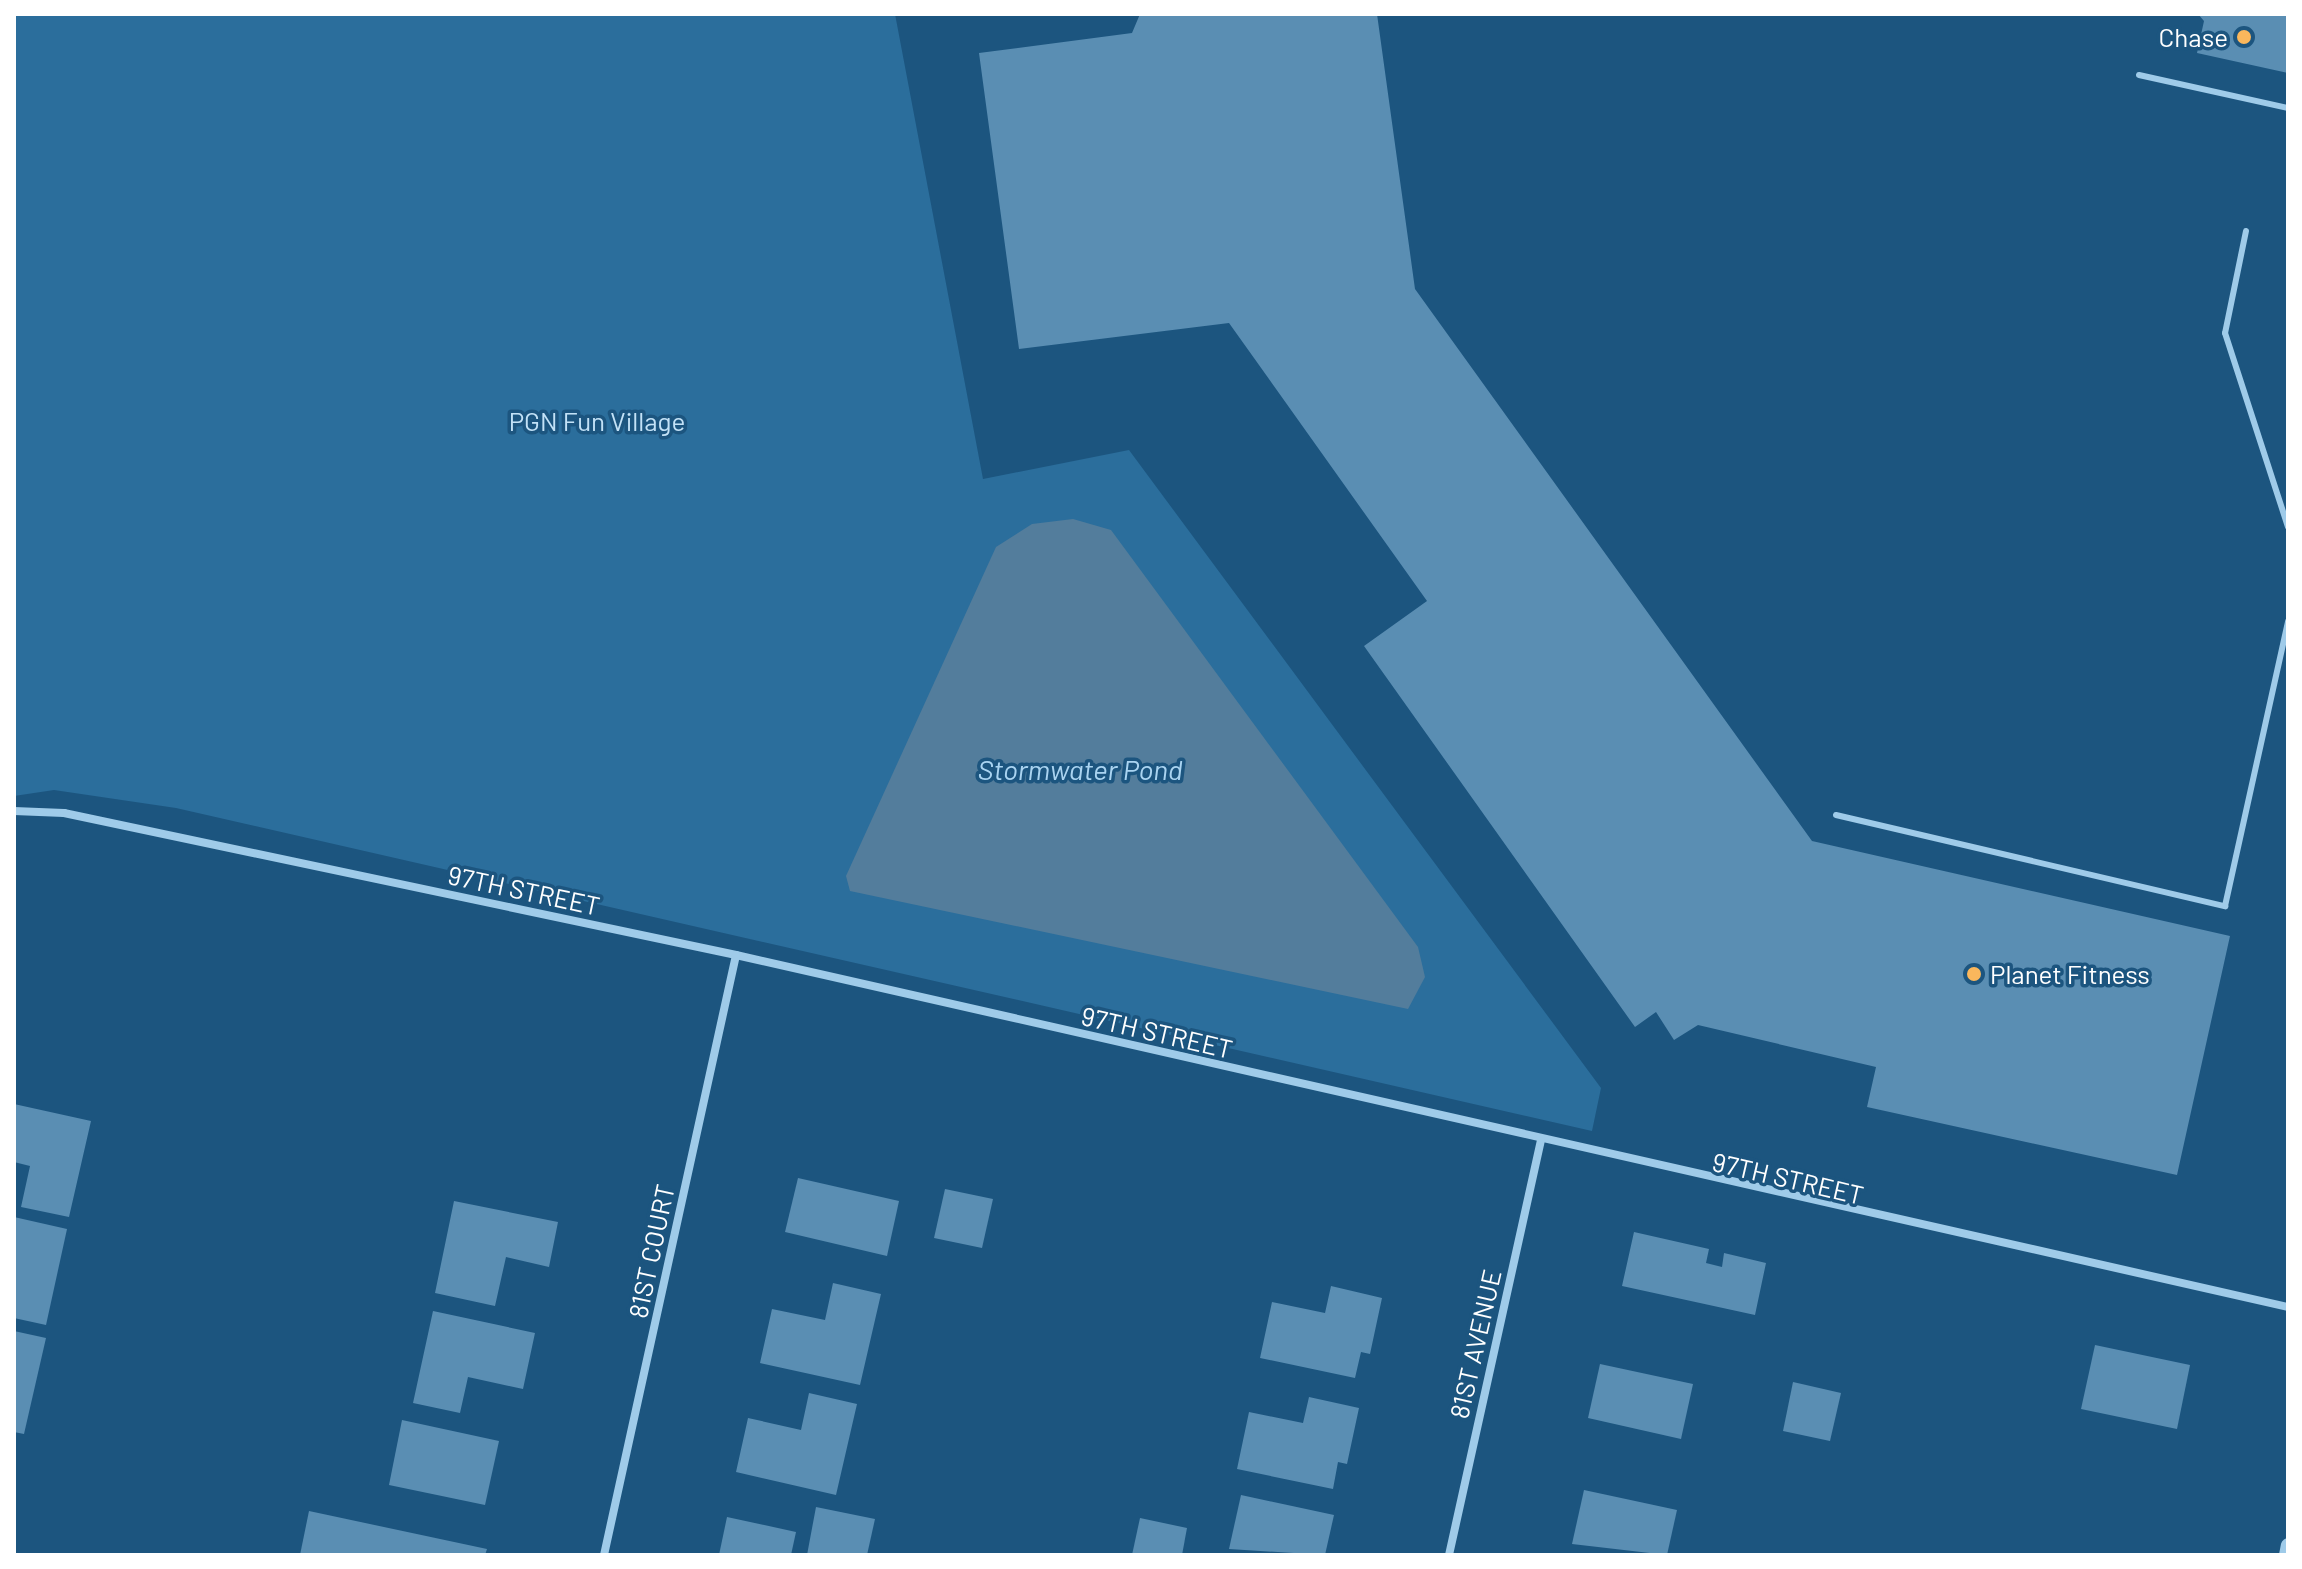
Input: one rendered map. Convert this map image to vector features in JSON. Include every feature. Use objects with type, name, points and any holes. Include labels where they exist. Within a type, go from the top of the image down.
[{"type":"street","name":"97TH STREET","points":[[14,811],[64,813],[736,955],[1541,1141],[2288,1307]]},
{"type":"street","name":"81ST COURT","points":[[604,1555],[736,955]]},
{"type":"street","name":"81ST AVENUE","points":[[1449,1555],[1541,1141]]},
{"type":"street","points":[[2286,1555],[2288,1545]]},
{"type":"lane","points":[[2139,75],[2288,108]]},
{"type":"lane","points":[[2246,231],[2225,333],[2288,527]]},
{"type":"lane","points":[[1836,815],[2225,906],[2288,621]]},
{"type":"green space","name":"PGN Fun Village","points":[[14,14],[895,14],[983,479],[1129,450],[1601,1088],[1592,1131],[176,808],[54,790],[14,796]]},
{"type":"water","name":"Stormwater Pond","points":[[1073,519],[1111,530],[1418,947],[1425,977],[1408,1009],[850,891],[846,876],[996,547],[1032,524]]},
{"type":"building","points":[[1140,14],[1377,14],[1415,289],[1812,841],[2230,936],[2177,1175],[1867,1107],[1876,1067],[1698,1025],[1674,1040],[1656,1012],[1635,1027],[1364,646],[1427,601],[1229,323],[1019,349],[979,53],[1132,33]]},
{"type":"building","name":"Chase","points":[[2198,14],[2288,14],[2288,73],[2197,53],[2204,21]]},
{"type":"building","points":[[14,1104],[91,1121],[69,1217],[21,1207],[30,1166],[14,1162]]},
{"type":"building","points":[[798,1178],[899,1201],[887,1256],[785,1232]]},
{"type":"building","points":[[945,1189],[993,1199],[982,1248],[934,1238]]},
{"type":"building","points":[[454,1201],[558,1222],[549,1267],[506,1257],[495,1306],[435,1293]]},
{"type":"building","points":[[14,1217],[67,1229],[46,1325],[14,1318]]},
{"type":"building","points":[[1634,1232],[1709,1249],[1706,1263],[1722,1267],[1724,1253],[1766,1263],[1755,1315],[1622,1286]]},
{"type":"building","points":[[833,1283],[881,1294],[860,1385],[760,1363],[772,1309],[825,1320]]},
{"type":"building","points":[[1331,1286],[1382,1298],[1370,1354],[1361,1352],[1355,1378],[1260,1358],[1272,1302],[1325,1313]]},
{"type":"building","points":[[433,1311],[535,1333],[523,1389],[468,1377],[460,1413],[413,1403]]},
{"type":"building","points":[[14,1331],[46,1338],[24,1434],[14,1432]]},
{"type":"building","points":[[2095,1345],[2190,1365],[2177,1429],[2081,1409]]},
{"type":"building","points":[[1600,1364],[1693,1384],[1681,1439],[1588,1418]]},
{"type":"building","points":[[1793,1382],[1841,1393],[1830,1441],[1783,1431]]},
{"type":"building","points":[[809,1393],[857,1404],[836,1495],[736,1472],[748,1418],[801,1430]]},
{"type":"building","points":[[1309,1397],[1359,1408],[1347,1464],[1338,1462],[1333,1489],[1237,1469],[1249,1412],[1303,1423]]},
{"type":"building","points":[[402,1420],[499,1441],[485,1505],[389,1485]]},
{"type":"building","points":[[1584,1490],[1677,1510],[1667,1555],[1572,1544]]},
{"type":"building","points":[[1241,1495],[1334,1515],[1325,1555],[1229,1549]]},
{"type":"building","points":[[816,1507],[875,1519],[867,1555],[807,1555]]},
{"type":"building","points":[[309,1511],[487,1549],[485,1555],[300,1555]]},
{"type":"building","points":[[727,1517],[796,1532],[791,1555],[719,1555]]},
{"type":"building","points":[[1140,1518],[1187,1528],[1182,1555],[1132,1555]]},
{"type":"place","name":"Chase","points":[[2244,37]]},
{"type":"place","name":"Planet Fitness","points":[[1974,974]]}]
